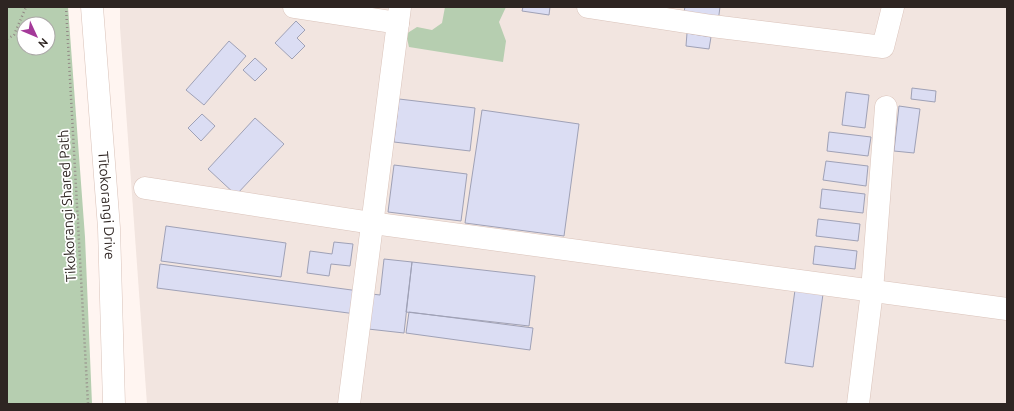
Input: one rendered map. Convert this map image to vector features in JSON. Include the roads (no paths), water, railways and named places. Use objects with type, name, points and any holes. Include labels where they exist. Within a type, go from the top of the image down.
[{"type":"street","name":"Tītokorangi Drive","points":[[92,7],[109,228],[114,404]]},
{"type":"street","points":[[294,7],[399,15],[349,404]]},
{"type":"street","points":[[588,7],[712,26],[883,47],[893,7]]},
{"type":"street","points":[[858,404],[872,291],[886,107]]},
{"type":"street","points":[[145,188],[372,223],[1007,309]]}]
